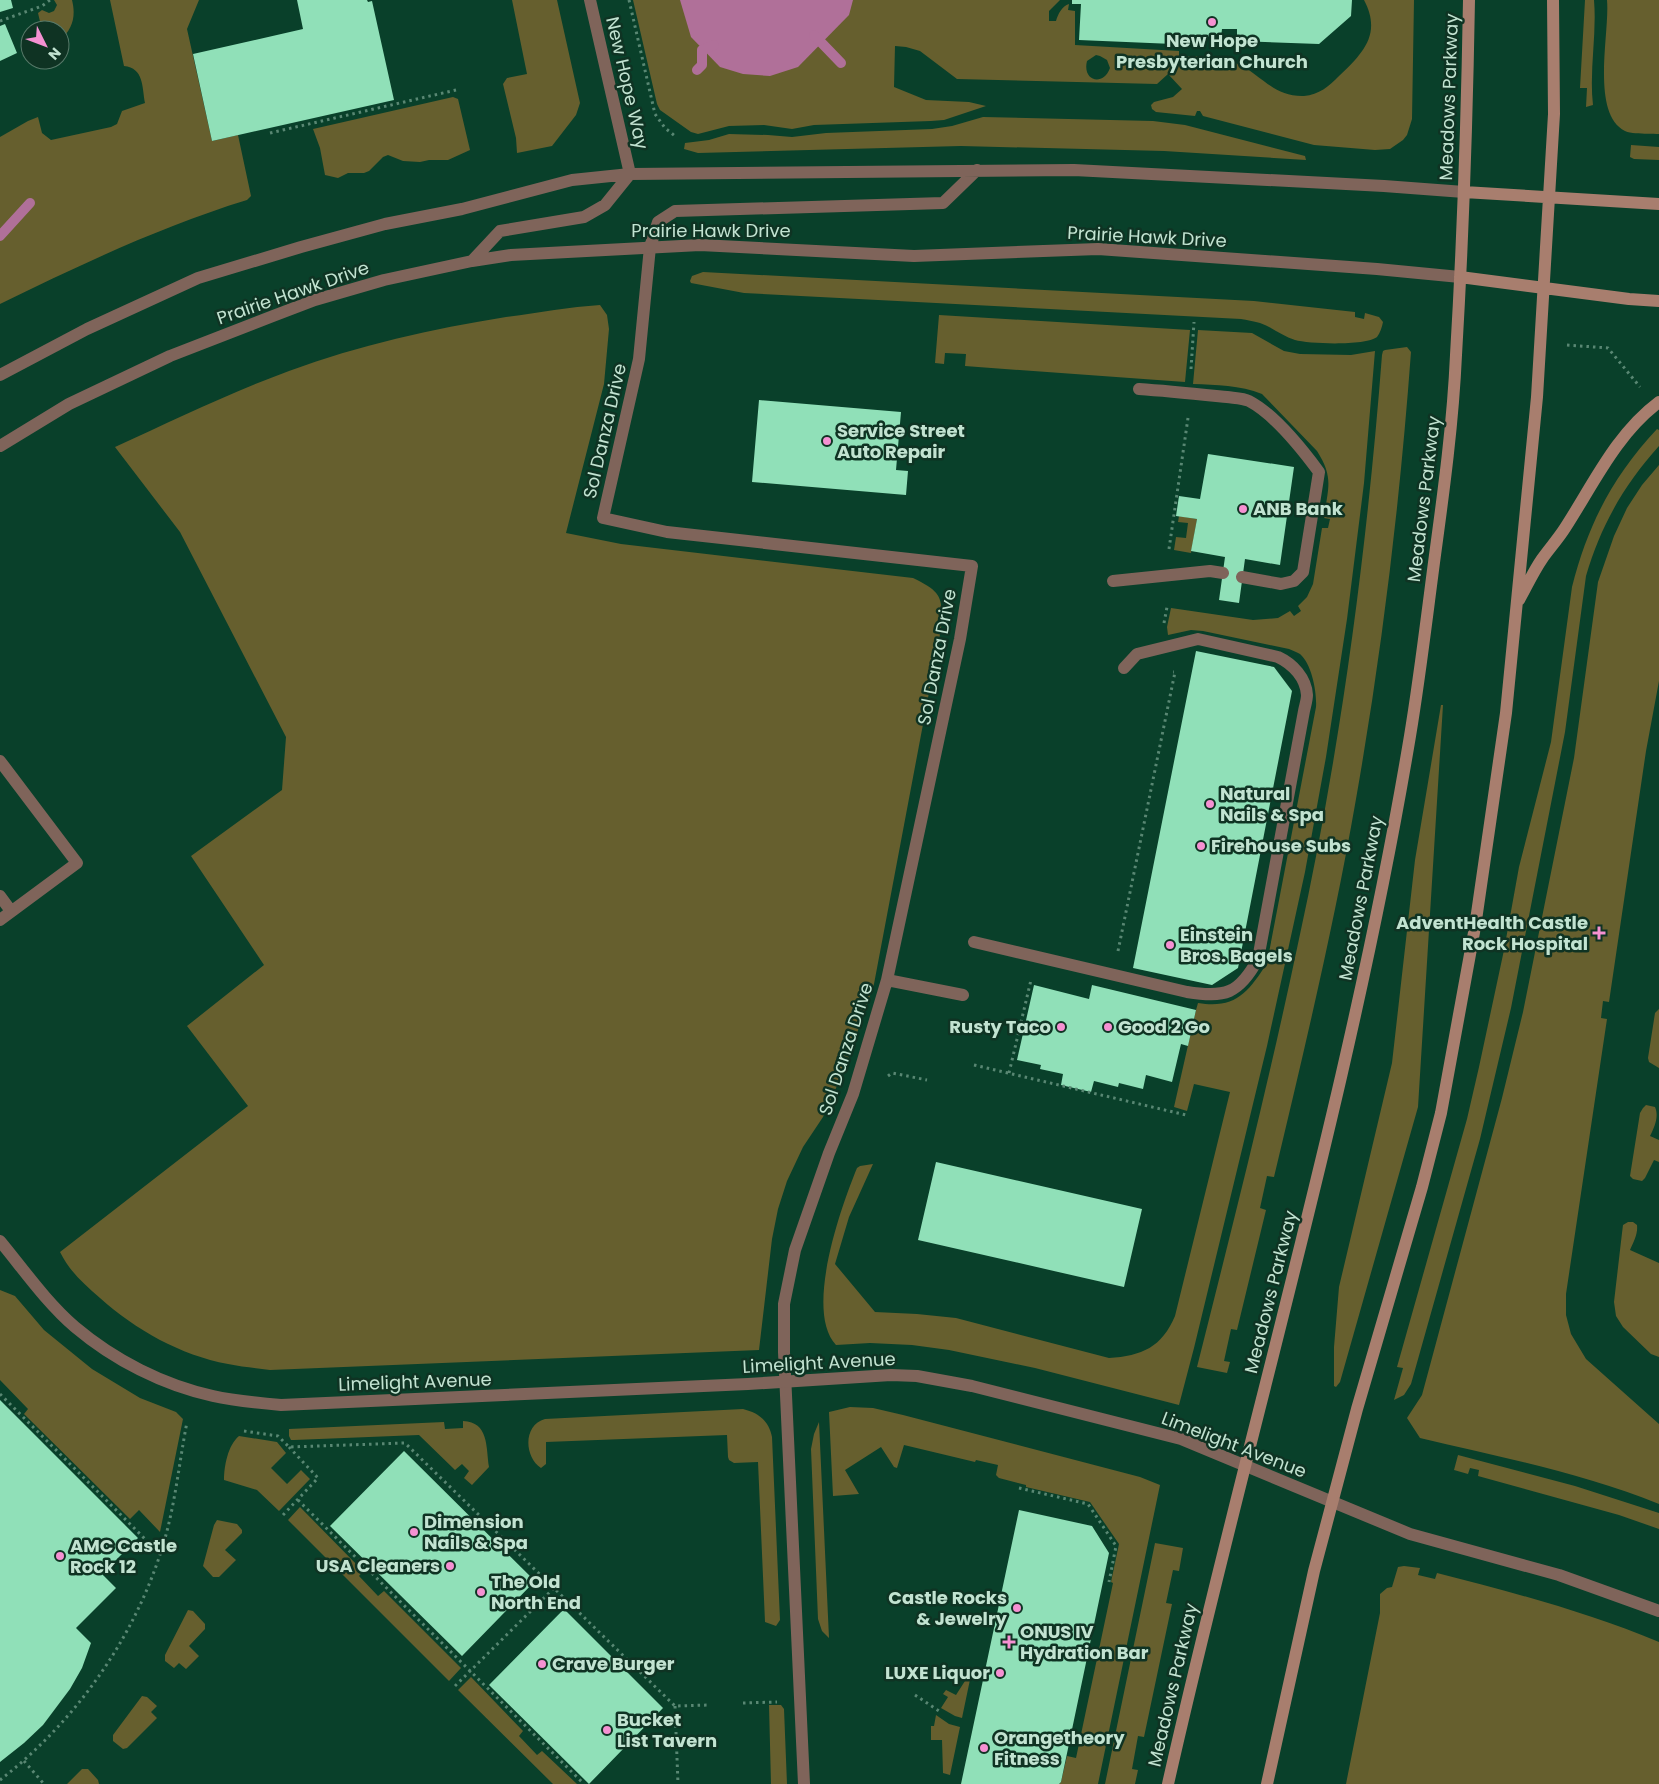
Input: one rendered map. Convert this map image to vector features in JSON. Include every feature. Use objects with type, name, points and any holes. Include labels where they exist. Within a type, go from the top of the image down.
[{"type":"main road","name":"Meadows Parkway","points":[[1168,1784],[1222,1554],[1337,1095],[1389,850],[1410,733],[1447,466],[1456,355],[1464,192],[1469,0]]},
{"type":"main road","points":[[1267,1784],[1306,1606],[1332,1502],[1422,1187],[1441,1113],[1477,918],[1506,713],[1537,397],[1554,114],[1553,0]]},
{"type":"main road","points":[[1464,192],[1659,204]]},
{"type":"main road","points":[[1460,277],[1629,299],[1659,301]]},
{"type":"main road","points":[[1516,604],[1542,560],[1565,529],[1587,490],[1612,452],[1636,422],[1659,402]]},
{"type":"street","name":"New Hope Way","points":[[590,0],[630,174]]},
{"type":"street","points":[[650,247],[658,222],[675,211],[943,203],[977,170]]},
{"type":"street","name":"Prairie Hawk Drive","points":[[0,375],[87,329],[198,278],[385,224],[462,209],[572,180],[630,174],[1074,170],[1464,192]]},
{"type":"street","points":[[472,261],[500,231],[584,217],[605,205],[630,174]]},
{"type":"street","name":"Prairie Hawk Drive","points":[[0,446],[69,404],[170,356],[315,300],[384,280],[472,261],[512,255],[700,245],[914,256],[1098,249],[1377,269],[1460,277]]},
{"type":"street","name":"Sol Danza Drive","points":[[650,247],[639,359],[603,518],[668,532],[972,566],[960,639],[887,980],[853,1094],[829,1153],[795,1250],[784,1304],[785,1382],[804,1784]]},
{"type":"street","points":[[1139,389],[1248,400],[1284,431],[1304,452],[1319,472],[1304,572],[1294,581],[1281,584],[1242,576]]},
{"type":"street","points":[[1113,581],[1210,571],[1223,573]]},
{"type":"street","points":[[974,942],[1208,996],[1221,995],[1235,988],[1249,976],[1258,959],[1307,695],[1303,682],[1297,671],[1288,662],[1278,657],[1198,639],[1137,654],[1124,668]]},
{"type":"street","points":[[0,761],[77,863],[0,920]]},
{"type":"street","points":[[0,896],[11,911]]},
{"type":"street","points":[[887,980],[963,995]]},
{"type":"street","name":"Limelight Avenue","points":[[0,1241],[52,1305],[93,1341],[153,1376],[215,1397],[281,1405],[504,1396],[891,1375],[917,1376],[1027,1399],[1181,1439],[1410,1534],[1559,1576],[1659,1611]]},
{"type":"path","points":[[0,21],[42,6],[50,0]]},
{"type":"path","points":[[629,0],[655,114],[665,128],[675,136]]},
{"type":"path","points":[[270,133],[456,90]]},
{"type":"path","points":[[1191,374],[1194,322]]},
{"type":"path","points":[[1567,345],[1608,348],[1645,393]]},
{"type":"path","points":[[1169,550],[1188,412]]},
{"type":"path","points":[[1118,951],[1175,672],[1169,671]]},
{"type":"path","points":[[1009,1073],[1031,979]]},
{"type":"path","points":[[974,1065],[1186,1115]]},
{"type":"path","points":[[888,1076],[892,1073],[927,1080]]},
{"type":"path","points":[[0,1394],[160,1554]]},
{"type":"path","points":[[0,1780],[24,1761],[78,1704],[118,1648],[150,1585],[160,1554],[167,1530],[187,1422]]},
{"type":"path","points":[[244,1431],[278,1436],[318,1478],[283,1515]]},
{"type":"path","points":[[289,1447],[405,1443],[676,1706],[678,1784]]},
{"type":"path","points":[[1019,1488],[1088,1504],[1116,1546],[1108,1582]]},
{"type":"path","points":[[298,1500],[584,1784]]},
{"type":"path","points":[[454,1686],[554,1588]]},
{"type":"path","points":[[914,1696],[939,1711]]},
{"type":"path","points":[[744,1703],[783,1702]]},
{"type":"path","points":[[676,1706],[708,1705]]},
{"type":"path","points":[[24,1761],[44,1784]]},
{"type":"shaded area","points":[[54,0],[72,0],[73,17],[70,28],[70,20],[40,20],[38,13],[42,10],[49,13],[54,11],[57,5]]},
{"type":"shaded area","points":[[110,0],[199,0],[187,29],[212,141],[238,135],[251,196],[247,200],[215,210],[122,247],[0,304],[0,137],[38,117],[42,133],[51,140],[111,127],[117,124],[122,111],[145,103],[139,74],[135,70],[124,66]]},
{"type":"shaded area","points":[[512,0],[557,0],[580,103],[576,115],[552,146],[517,153],[516,138],[503,84],[507,78],[527,74]]},
{"type":"shaded area","points":[[633,0],[1060,0],[1049,11],[1049,21],[1056,21],[1064,7],[1069,4],[1068,10],[1075,11],[1075,45],[1179,51],[1179,56],[1216,57],[1221,63],[1234,62],[1284,93],[1304,96],[1319,92],[1327,86],[1348,68],[1362,51],[1370,33],[1371,23],[1364,0],[1414,0],[1412,119],[1407,135],[1390,149],[1375,150],[1314,145],[1203,116],[1200,111],[1197,111],[1195,116],[1156,112],[1152,109],[1151,105],[1154,102],[1173,97],[1182,89],[1168,74],[1157,84],[957,79],[920,51],[895,46],[894,87],[926,100],[969,102],[986,106],[944,120],[814,125],[792,129],[764,125],[729,126],[698,134],[691,132],[660,110]],"holes":[[[1096,55],[1107,60],[1110,68],[1103,78],[1094,79],[1090,77],[1086,68],[1087,61]]]},
{"type":"shaded area","points":[[680,0],[853,0],[849,15],[798,67],[770,76],[743,74],[720,67],[691,37]]},
{"type":"shaded area","points":[[1585,0],[1594,0],[1595,13],[1592,79],[1593,105],[1586,107],[1587,88],[1580,88]]},
{"type":"shaded area","points":[[1607,0],[1659,0],[1659,134],[1625,131],[1614,122],[1608,108],[1604,71]]},
{"type":"shaded area","points":[[453,97],[458,99],[470,150],[448,160],[420,162],[403,161],[388,155],[364,173],[348,173],[338,178],[325,175],[320,148],[313,129]]},
{"type":"shaded area","points":[[983,117],[1153,121],[1185,125],[1305,156],[1306,160],[1164,151],[961,146],[698,153],[684,149],[685,143],[709,140],[729,134],[792,137],[826,133],[932,129],[952,126]]},
{"type":"shaded area","points":[[1631,145],[1659,147],[1659,160],[1634,159],[1630,157]]},
{"type":"shaded area","points":[[703,272],[1254,301],[1355,312],[1355,317],[1364,319],[1365,313],[1379,317],[1383,322],[1377,337],[1371,340],[1350,343],[1312,342],[1295,340],[1264,325],[1241,319],[744,293],[691,283],[692,276]]},
{"type":"shaded area","points":[[600,305],[607,315],[609,329],[604,384],[566,533],[621,544],[913,578],[930,587],[941,602],[941,629],[874,984],[845,1068],[823,1117],[803,1147],[787,1181],[778,1209],[772,1239],[759,1350],[270,1370],[210,1360],[176,1348],[144,1331],[114,1310],[77,1277],[60,1252],[248,1106],[187,1026],[264,965],[191,856],[282,790],[286,737],[180,532],[115,447],[245,388],[342,353],[451,327],[506,317]]},
{"type":"shaded area","points":[[939,315],[1190,330],[1185,382],[965,366],[966,354],[945,353],[944,364],[935,363]]},
{"type":"shaded area","points":[[1198,330],[1252,333],[1284,351],[1300,354],[1351,355],[1375,351],[1364,483],[1347,619],[1326,757],[1305,872],[1267,1046],[1179,1405],[1035,1368],[949,1350],[912,1345],[870,1343],[836,1345],[827,1329],[824,1308],[824,1284],[829,1258],[842,1207],[857,1168],[873,1164],[849,1217],[835,1264],[875,1312],[956,1318],[1109,1358],[1131,1355],[1150,1348],[1164,1335],[1175,1316],[1230,1092],[1194,1084],[1187,1111],[1174,1107],[1196,1010],[1198,1003],[1222,1004],[1239,996],[1253,983],[1267,963],[1316,701],[1311,671],[1298,653],[1289,649],[1203,631],[1191,630],[1168,635],[1167,627],[1171,608],[1253,620],[1278,618],[1290,611],[1294,616],[1301,611],[1298,606],[1307,597],[1313,584],[1322,528],[1328,528],[1330,519],[1324,518],[1328,476],[1322,460],[1317,451],[1262,394],[1237,387],[1193,384]]},
{"type":"shaded area","points":[[1407,347],[1411,352],[1396,520],[1374,688],[1356,799],[1328,941],[1274,1177],[1267,1176],[1260,1208],[1266,1210],[1237,1330],[1231,1329],[1224,1361],[1230,1362],[1227,1373],[1197,1367],[1275,1046],[1328,794],[1351,648],[1369,502],[1382,355],[1385,350]]},
{"type":"shaded area","points":[[1657,429],[1659,430],[1659,446],[1624,491],[1606,523],[1586,576],[1565,732],[1511,1008],[1480,1139],[1411,1384],[1404,1395],[1394,1400],[1403,1368],[1397,1367],[1467,1119],[1504,950],[1519,867],[1551,742],[1572,587],[1578,564],[1594,522],[1615,483],[1641,447]]},
{"type":"shaded area","name":"AdventHealth Castle Rock Hospital","points":[[1659,465],[1659,681],[1646,751],[1609,1002],[1603,1001],[1601,1018],[1607,1019],[1566,1294],[1566,1315],[1571,1334],[1586,1359],[1659,1424],[1659,1504],[1600,1483],[1420,1438],[1407,1418],[1422,1395],[1502,1098],[1523,1012],[1574,758],[1598,582],[1614,536],[1627,508],[1642,485]]},
{"type":"shaded area","points":[[1179,516],[1197,519],[1191,553],[1174,550],[1176,537],[1186,538],[1188,523],[1178,522]]},
{"type":"shaded area","points":[[1441,705],[1443,705],[1418,1107],[1340,1382],[1336,1387],[1334,1386],[1334,1347],[1339,1287],[1392,1063],[1415,860]]},
{"type":"shaded area","points":[[1659,1009],[1659,1068],[1649,1062],[1648,1058],[1655,1013]]},
{"type":"shaded area","points":[[1646,1105],[1655,1107],[1657,1114],[1650,1136],[1659,1140],[1659,1162],[1654,1160],[1642,1181],[1633,1179],[1630,1176],[1640,1113]]},
{"type":"shaded area","points":[[1633,1222],[1637,1225],[1630,1250],[1659,1263],[1659,1357],[1651,1354],[1623,1327],[1616,1316],[1614,1302],[1623,1225]]},
{"type":"shaded area","points":[[0,1290],[15,1296],[44,1330],[92,1369],[140,1398],[176,1412],[183,1419],[160,1532],[139,1510],[130,1519],[24,1414],[28,1409],[0,1380]]},
{"type":"shaded area","points":[[850,1407],[873,1408],[903,1415],[1140,1477],[1160,1485],[1098,1784],[1059,1784],[1067,1756],[1076,1758],[1113,1583],[1111,1582],[1119,1544],[1090,1502],[1026,1487],[1026,1485],[999,1478],[996,1475],[998,1465],[976,1460],[975,1462],[904,1445],[897,1468],[894,1467],[881,1447],[845,1470],[859,1494],[833,1496],[829,1412]]},
{"type":"shaded area","points":[[743,1409],[762,1418],[771,1431],[772,1437],[780,1620],[776,1626],[765,1622],[758,1462],[734,1463],[729,1460],[727,1435],[546,1442],[546,1464],[541,1468],[531,1457],[529,1449],[528,1442],[533,1428],[538,1422],[545,1419]]},
{"type":"shaded area","points":[[463,1421],[471,1422],[478,1426],[485,1437],[486,1444],[489,1467],[472,1485],[464,1478],[469,1471],[462,1464],[455,1470],[419,1435],[294,1440],[291,1440],[289,1436],[289,1429],[444,1422],[445,1429],[463,1428]]},
{"type":"shaded area","points":[[819,1422],[829,1638],[822,1631],[818,1619],[811,1449]]},
{"type":"shaded area","points":[[239,1436],[277,1442],[286,1453],[271,1468],[287,1484],[301,1470],[310,1479],[279,1511],[257,1490],[224,1480],[227,1456]]},
{"type":"shaded area","points":[[1458,1455],[1575,1486],[1659,1513],[1659,1529],[1619,1515],[1478,1476],[1479,1470],[1470,1468],[1468,1474],[1454,1470]]},
{"type":"shaded area","points":[[300,1507],[363,1571],[359,1576],[378,1596],[384,1591],[461,1668],[449,1681],[288,1520]]},
{"type":"shaded area","points":[[217,1520],[237,1524],[242,1533],[225,1550],[236,1560],[219,1577],[213,1577],[203,1566]]},
{"type":"shaded area","points":[[1155,1543],[1183,1548],[1179,1571],[1173,1570],[1166,1603],[1172,1604],[1144,1737],[1138,1736],[1132,1769],[1138,1770],[1135,1784],[1105,1784]]},
{"type":"shaded area","points":[[1398,1567],[1420,1568],[1418,1575],[1435,1579],[1437,1573],[1549,1603],[1659,1642],[1659,1784],[1346,1784],[1380,1613],[1380,1594],[1387,1588],[1392,1587]]},
{"type":"shaded area","points":[[188,1610],[193,1611],[205,1624],[205,1629],[189,1646],[199,1656],[186,1669],[179,1663],[174,1668],[165,1661],[165,1655]]},
{"type":"shaded area","points":[[972,1670],[962,1718],[941,1708],[948,1697],[943,1694],[946,1690],[956,1695]]},
{"type":"shaded area","points":[[471,1677],[523,1731],[519,1736],[537,1755],[542,1751],[577,1784],[553,1784],[458,1690]]},
{"type":"shaded area","points":[[142,1696],[147,1697],[157,1706],[151,1712],[157,1718],[127,1748],[123,1749],[113,1741],[113,1735]]},
{"type":"shaded area","points":[[769,1705],[781,1705],[784,1709],[787,1784],[771,1784]]},
{"type":"shaded area","points":[[936,1715],[949,1724],[960,1727],[950,1775],[943,1773],[942,1740],[931,1740],[931,1726],[934,1726]]},
{"type":"shaded area","points":[[82,1769],[88,1769],[98,1780],[99,1784],[67,1784]]},
{"type":"building","points":[[0,0],[11,0],[13,8],[0,12]]},
{"type":"building","points":[[297,0],[372,1],[394,100],[212,141],[193,54],[303,29]]},
{"type":"building","name":"New Hope Presbyterian Church","points":[[1072,0],[1352,0],[1351,16],[1319,44],[1237,41],[1237,29],[1222,29],[1221,38],[1197,36],[1197,45],[1079,40],[1081,4],[1072,4]]},
{"type":"building","points":[[5,24],[17,53],[0,61],[0,26]]},
{"type":"building","name":"Service Street Auto Repair","points":[[759,400],[901,412],[896,470],[908,471],[906,495],[752,482]]},
{"type":"building","name":"ANB Bank","points":[[1208,454],[1294,467],[1280,565],[1245,559],[1239,603],[1219,600],[1225,557],[1191,551],[1197,519],[1176,516],[1179,496],[1200,499]]},
{"type":"building","points":[[1196,651],[1274,667],[1292,691],[1238,968],[1212,985],[1133,968]]},
{"type":"building","name":"Good 2 Go","points":[[1034,985],[1089,999],[1092,985],[1196,1010],[1188,1046],[1181,1044],[1172,1082],[1146,1075],[1143,1089],[1119,1083],[1118,1087],[1094,1081],[1091,1092],[1061,1085],[1063,1074],[1040,1069],[1041,1065],[1017,1060]]},
{"type":"building","points":[[936,1162],[1142,1209],[1124,1287],[918,1240]]},
{"type":"building","name":"AMC Castle Rock 12","points":[[0,1400],[138,1538],[102,1574],[116,1588],[76,1628],[91,1643],[82,1668],[70,1689],[43,1725],[0,1762]]},
{"type":"building","points":[[404,1451],[535,1581],[462,1656],[330,1526]]},
{"type":"building","points":[[1019,1510],[1092,1526],[1109,1553],[1061,1782],[1059,1784],[961,1784]]},
{"type":"building","points":[[564,1609],[663,1708],[589,1784],[489,1685]]},
{"type":"waterway","points":[[814,35],[841,63]]},
{"type":"waterway","points":[[697,70],[702,65],[702,50],[714,45]]},
{"type":"waterway","points":[[0,236],[30,203]]},
{"type":"place","name":"New Hope Presbyterian Church","points":[[1212,22]]},
{"type":"place","name":"Service Street Auto Repair","points":[[827,441]]},
{"type":"place","name":"ANB Bank","points":[[1243,509]]},
{"type":"place","name":"Natural Nails & Spa","points":[[1210,804]]},
{"type":"place","name":"Firehouse Subs","points":[[1201,846]]},
{"type":"place","name":"AdventHealth Castle Rock Hospital","points":[[1599,933]]},
{"type":"place","name":"Einstein Bros. Bagels","points":[[1170,945]]},
{"type":"place","name":"Rusty Taco","points":[[1061,1027]]},
{"type":"place","name":"Good 2 Go","points":[[1108,1027]]},
{"type":"place","name":"Dimension Nails & Spa","points":[[414,1532]]},
{"type":"place","name":"AMC Castle Rock 12","points":[[60,1556]]},
{"type":"place","name":"USA Cleaners","points":[[450,1566]]},
{"type":"place","name":"The Old North End","points":[[481,1592]]},
{"type":"place","name":"Castle Rocks & Jewelry","points":[[1017,1608]]},
{"type":"place","name":"ONUS IV Hydration Bar","points":[[1009,1642]]},
{"type":"place","name":"Crave Burger","points":[[542,1664]]},
{"type":"place","name":"LUXE Liquor","points":[[1000,1673]]},
{"type":"place","name":"Bucket List Tavern","points":[[607,1730]]},
{"type":"place","name":"Orangetheory Fitness","points":[[984,1748]]}]
